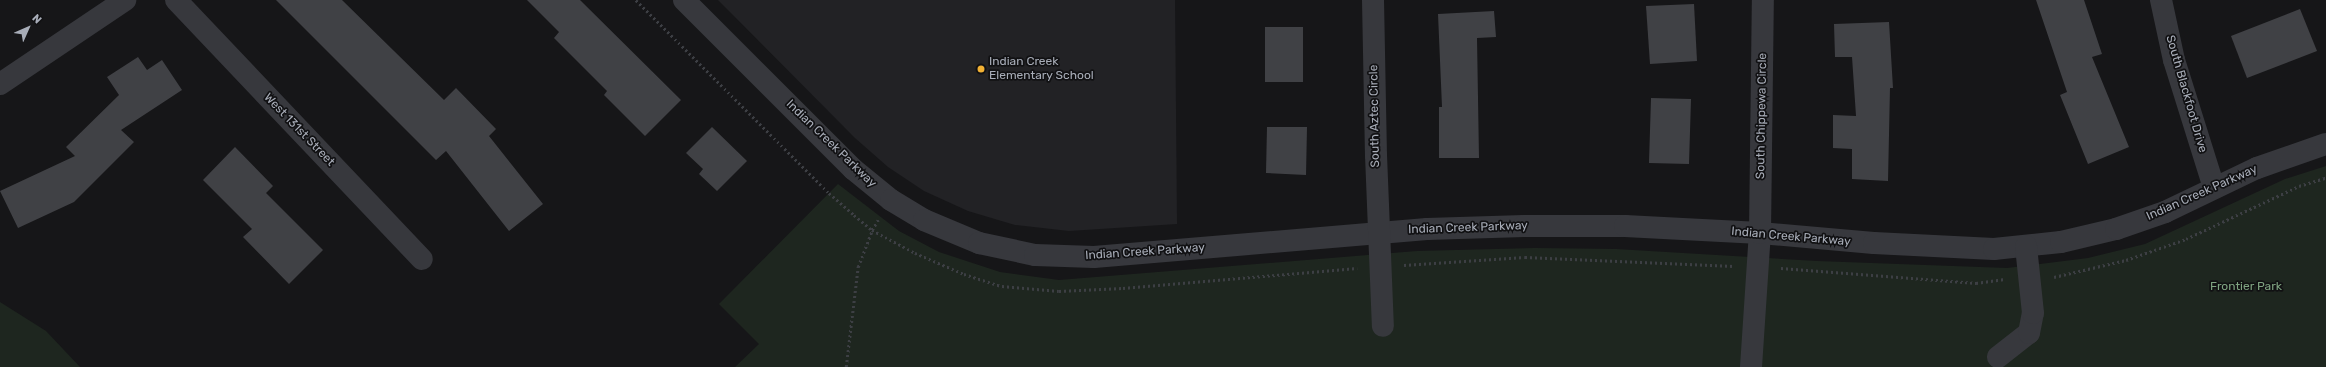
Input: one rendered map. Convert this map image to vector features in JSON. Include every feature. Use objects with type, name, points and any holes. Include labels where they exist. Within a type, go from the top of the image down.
[{"type":"street","points":[[0,84],[125,0]]},
{"type":"street","name":"West 131st Street","points":[[176,0],[422,259]]},
{"type":"street","name":"Indian Creek Parkway","points":[[684,0],[853,169],[891,200],[924,220],[958,235],[986,245],[1035,255],[1094,257],[1379,232],[1524,226],[1625,226],[1760,233],[1882,244],[1994,249],[2060,242],[2116,229],[2165,212],[2256,168],[2326,144]]},
{"type":"street","name":"South Aztec Circle","points":[[1372,0],[1383,326]]},
{"type":"street","name":"South Chippewa Circle","points":[[1751,367],[1760,233],[1763,0]]},
{"type":"street","name":"South Blackfoot Drive","points":[[2161,0],[2174,60],[2214,188]]},
{"type":"street","points":[[1998,357],[2029,333],[2033,313],[2026,246]]},
{"type":"path","points":[[846,367],[858,267],[872,230],[891,200]]},
{"type":"shaded area","name":"Indian Creek Elementary School","points":[[718,0],[1175,0],[1177,224],[1069,231],[1015,225],[968,211],[924,191],[888,167],[855,138]]},
{"type":"green space","name":"Frontier Park","points":[[2326,166],[2326,367],[735,367],[759,344],[719,304],[838,184],[899,231],[939,252],[1000,272],[1059,280],[1417,251],[1535,248],[1616,249],[1817,261],[2007,268],[2088,258],[2145,244],[2285,179]]},
{"type":"green space","points":[[0,302],[46,331],[80,367],[0,367]]},
{"type":"building","points":[[276,0],[342,0],[444,100],[456,88],[496,129],[489,136],[543,204],[509,231],[446,151],[436,160]]},
{"type":"building","points":[[527,0],[580,0],[681,100],[645,136],[604,95],[607,91],[554,38],[559,32]]},
{"type":"building","points":[[2036,0],[2084,0],[2102,54],[2092,57],[2129,147],[2088,164],[2060,95],[2067,92]]},
{"type":"building","points":[[1694,4],[1697,61],[1650,64],[1646,6]]},
{"type":"building","points":[[2300,9],[2317,51],[2247,78],[2231,36]]},
{"type":"building","points":[[1494,11],[1496,37],[1477,38],[1479,158],[1439,158],[1439,107],[1442,107],[1438,14]]},
{"type":"building","points":[[1889,22],[1893,88],[1890,88],[1888,181],[1852,179],[1852,149],[1833,148],[1833,115],[1856,116],[1852,57],[1835,57],[1834,24]]},
{"type":"building","points":[[1265,27],[1303,27],[1303,82],[1265,82]]},
{"type":"building","points":[[138,57],[147,70],[162,60],[182,90],[121,130],[134,142],[74,202],[18,228],[0,191],[75,156],[66,147],[119,95],[107,77]]},
{"type":"building","points":[[1651,98],[1691,99],[1689,164],[1649,163]]},
{"type":"building","points":[[712,127],[747,161],[717,191],[699,174],[703,169],[686,153]]},
{"type":"building","points":[[1267,127],[1307,127],[1306,175],[1266,173]]},
{"type":"building","points":[[235,147],[273,186],[266,193],[323,250],[289,284],[243,237],[252,229],[203,180]]},
{"type":"place","name":"Indian Creek Elementary School","points":[[981,69]]}]
